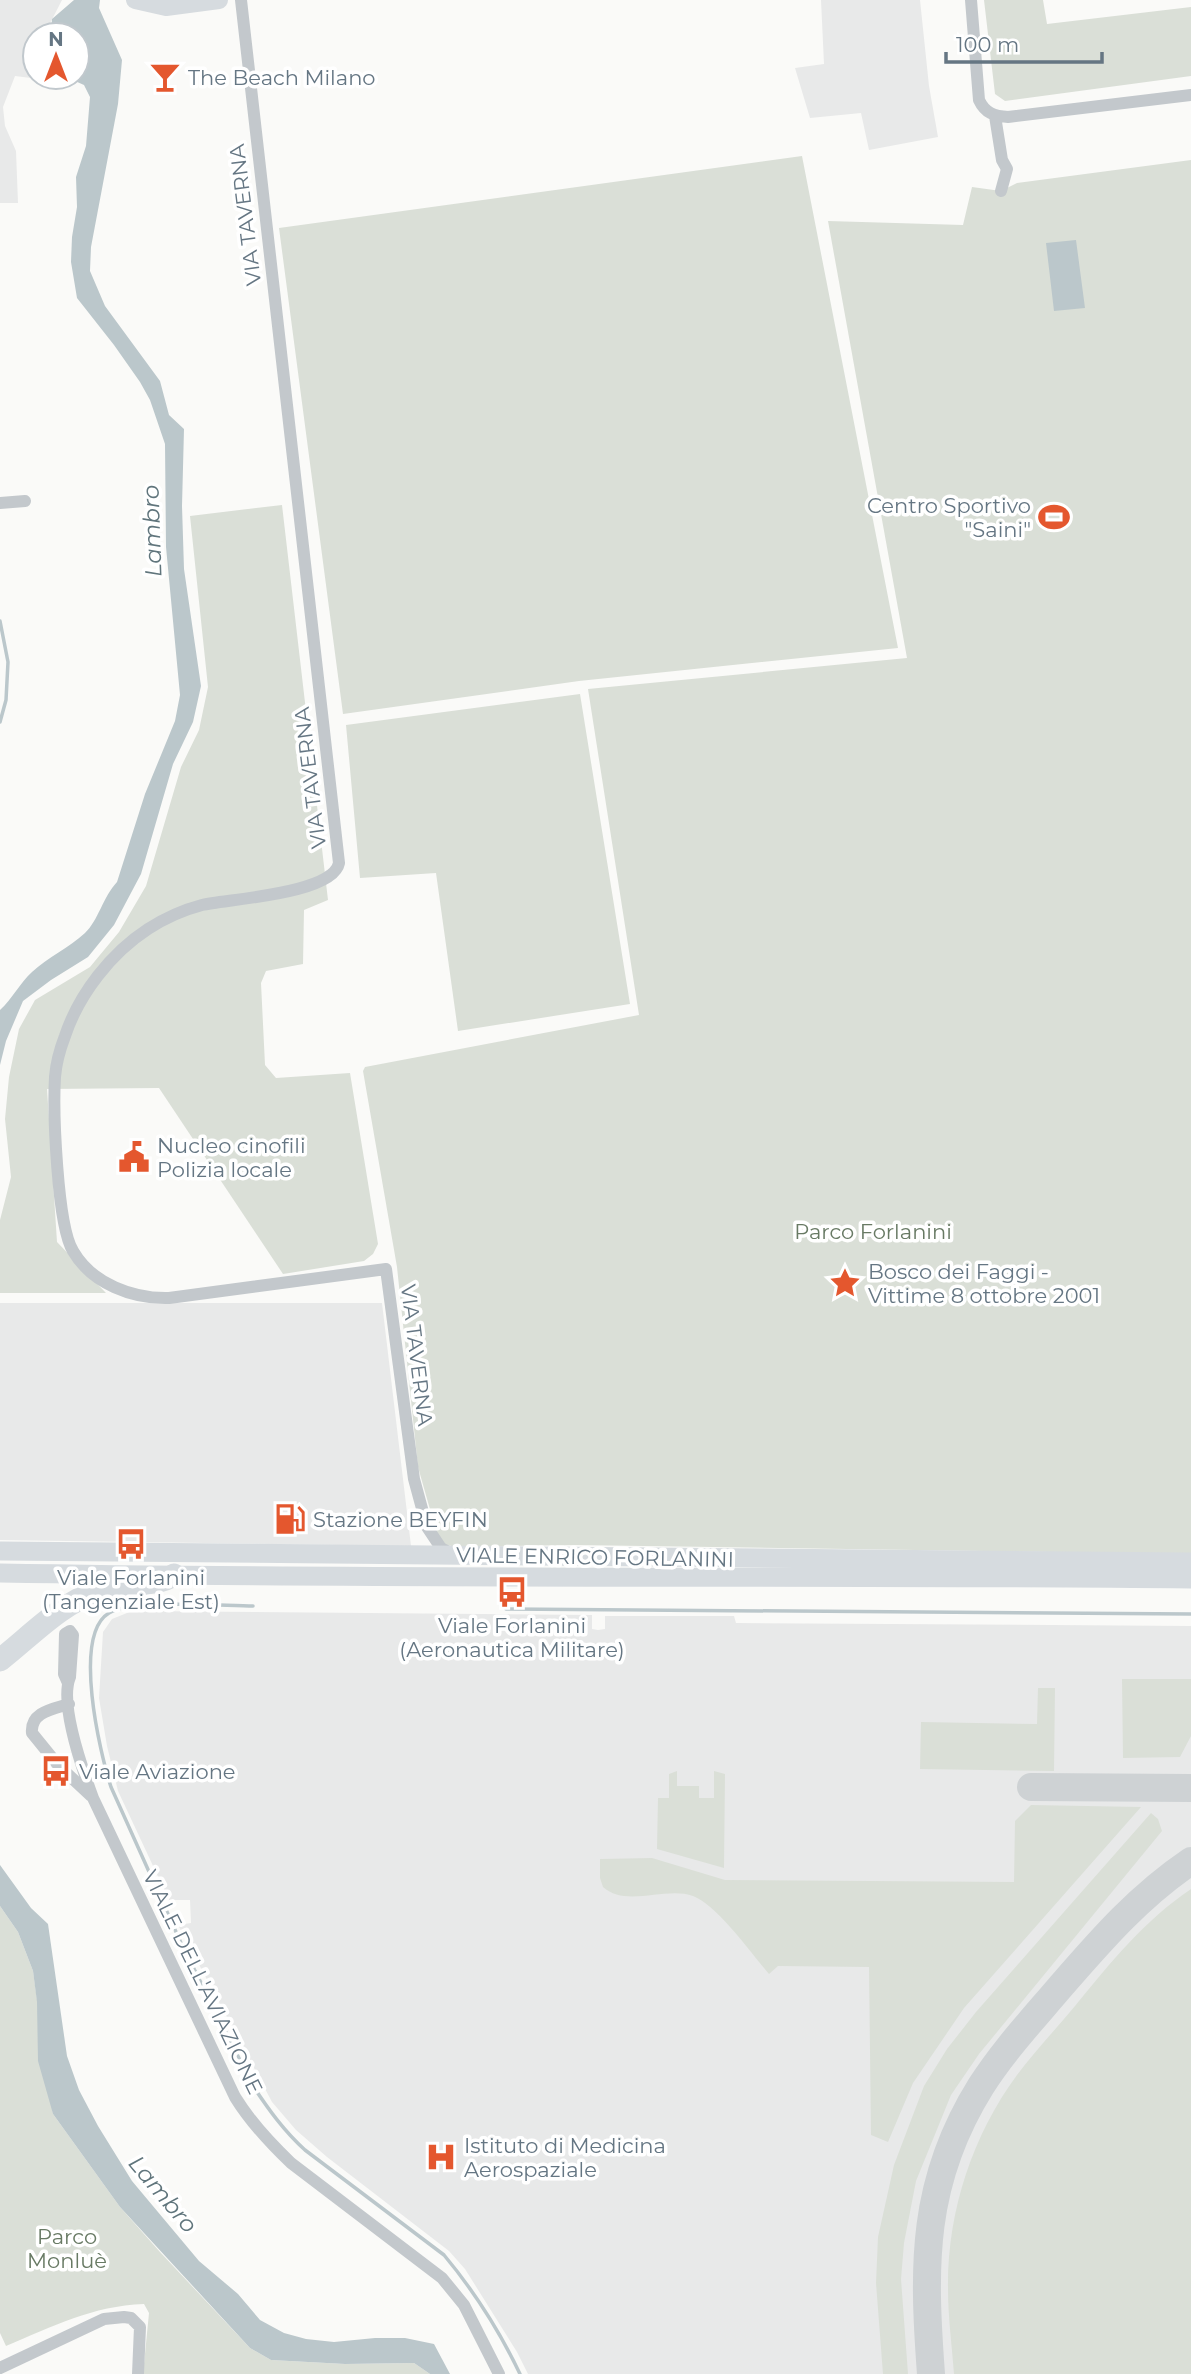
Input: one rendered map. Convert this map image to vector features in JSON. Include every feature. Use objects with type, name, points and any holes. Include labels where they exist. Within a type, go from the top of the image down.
[{"type":"highway","points":[[2,1659],[54,1614],[83,1597],[116,1585],[160,1581],[174,1575]]},
{"type":"main road","name":"VIALE ENRICO FORLANINI","points":[[0,1550],[1191,1562]]},
{"type":"main road","name":"VIALE ENRICO FORLANINI","points":[[0,1573],[1191,1579]]},
{"type":"street","points":[[135,0],[166,7],[219,0]]},
{"type":"street","name":"VIA TAVERNA","points":[[241,0],[338,868],[294,891],[224,901],[184,911],[146,930],[106,967],[73,1015],[55,1074],[55,1120],[62,1205],[69,1242],[76,1256],[112,1287],[138,1296],[169,1298],[386,1269],[410,1459],[427,1527],[440,1548],[456,1555]]},
{"type":"street","points":[[971,0],[979,100],[986,111],[995,116],[1008,117],[1191,95]]},
{"type":"street","points":[[995,116],[1002,160],[1007,169],[1001,191]]},
{"type":"street","points":[[0,503],[25,501]]},
{"type":"street","points":[[382,1554],[416,1549],[427,1527]]},
{"type":"street","name":"VIALE DELL'AVIAZIONE","points":[[68,1683],[78,1753],[93,1798],[235,2097],[245,2113],[291,2163],[442,2278],[464,2305],[499,2374]]},
{"type":"street","name":"VIALE DELL'AVIAZIONE","points":[[69,1704],[39,1715],[32,1723],[32,1733],[58,1765],[93,1798]]},
{"type":"street","points":[[0,2368],[104,2319],[124,2316],[131,2318],[140,2327],[138,2374]]},
{"type":"shaded area","points":[[0,0],[62,0],[51,21],[21,21],[21,77],[15,76],[3,107],[5,126],[16,151],[18,203],[0,203]]},
{"type":"shaded area","points":[[74,0],[100,0],[99,8],[122,60],[118,104],[91,247],[90,271],[105,306],[160,381],[169,415],[184,429],[184,569],[201,686],[193,722],[173,764],[141,874],[114,925],[88,957],[23,1001],[6,1041],[0,1065],[0,1010],[32,972],[85,933],[117,882],[145,794],[175,721],[180,695],[166,547],[165,444],[150,400],[140,382],[77,298],[71,262],[77,207],[76,177],[86,146],[90,97],[87,91],[91,91],[91,21],[52,19]]},
{"type":"shaded area","points":[[821,0],[920,0],[929,86],[938,137],[869,150],[861,113],[810,118],[795,68],[824,64]]},
{"type":"shaded area","points":[[1076,240],[1085,308],[1054,311],[1046,243]]},
{"type":"shaded area","points":[[0,1303],[382,1303],[411,1546],[0,1540]]},
{"type":"shaded area","points":[[132,1611],[592,1615],[592,1629],[598,1630],[605,1629],[605,1616],[734,1616],[736,1623],[1191,1626],[1191,2374],[528,2374],[465,2269],[449,2251],[327,2157],[296,2130],[272,2102],[178,1925],[191,1923],[190,1900],[169,1900],[118,1791],[99,1698],[103,1632],[112,1619]]},
{"type":"shaded area","points":[[0,1865],[31,1908],[48,1924],[67,2056],[79,2090],[132,2181],[199,2261],[238,2294],[260,2320],[284,2333],[334,2342],[405,2338],[434,2344],[450,2374],[430,2374],[414,2363],[345,2364],[271,2360],[250,2348],[120,2207],[53,2114],[38,2061],[37,2002],[33,1971],[18,1932],[0,1906]]},
{"type":"green space","points":[[984,0],[1043,0],[1047,24],[1191,7],[1191,76],[1005,101],[995,94]]},
{"type":"green space","points":[[802,156],[898,648],[579,681],[343,714],[279,228]]},
{"type":"green space","name":"Parco Forlanini","points":[[1191,160],[1191,1554],[575,1545],[455,1547],[444,1544],[437,1534],[418,1467],[397,1267],[363,1071],[365,1067],[639,1015],[588,689],[907,658],[828,221],[963,225],[972,187],[1001,191],[1017,183]]},
{"type":"green space","points":[[282,505],[328,900],[304,910],[303,964],[266,971],[261,983],[265,1065],[276,1078],[350,1073],[378,1244],[373,1254],[364,1261],[283,1274],[159,1088],[47,1089],[57,1242],[106,1293],[0,1293],[0,1220],[11,1177],[5,1119],[9,1077],[19,1029],[35,1000],[90,967],[119,932],[146,886],[181,767],[199,730],[208,687],[190,516]]},
{"type":"green space","points":[[580,694],[630,1004],[458,1031],[436,873],[360,878],[346,725]]},
{"type":"green space","points":[[1122,1679],[1191,1679],[1191,1736],[1180,1757],[1123,1758]]},
{"type":"green space","points":[[1038,1688],[1055,1688],[1054,1771],[920,1769],[921,1722],[1037,1724]]},
{"type":"green space","points":[[677,1771],[677,1786],[699,1786],[699,1798],[714,1798],[714,1771],[725,1774],[724,1868],[657,1849],[658,1798],[669,1798],[669,1774]]},
{"type":"green space","points":[[1031,1805],[1141,1807],[964,2008],[913,2083],[888,2142],[871,2135],[869,1967],[778,1966],[769,1974],[723,1919],[702,1901],[693,1896],[671,1893],[623,1896],[603,1887],[600,1878],[600,1859],[652,1858],[725,1880],[1014,1882],[1015,1821]]},
{"type":"green space","points":[[1151,1813],[1158,1819],[1162,1831],[979,2054],[951,2095],[916,2181],[904,2243],[901,2279],[908,2374],[883,2374],[876,2283],[878,2237],[894,2165],[924,2086],[947,2049],[976,2012]]},
{"type":"green space","points":[[1191,1889],[1191,2374],[954,2374],[948,2289],[952,2232],[965,2176],[987,2123],[1024,2066],[1115,1958],[1158,1914]]},
{"type":"green space","name":"Parco Monluè","points":[[0,1906],[18,1932],[33,1971],[53,2114],[120,2207],[160,2252],[250,2348],[271,2360],[345,2364],[414,2363],[430,2374],[143,2374],[149,2313],[144,2304],[90,2313],[6,2346],[0,2333]]},
{"type":"waterway","points":[[0,621],[8,662],[6,700],[0,722]]},
{"type":"waterway","points":[[253,1606],[137,1606],[109,1613],[98,1625],[92,1645],[92,1696],[111,1787],[181,1943],[253,2086],[284,2128],[305,2150],[444,2255],[486,2312],[520,2374]]},
{"type":"waterway","points":[[506,1609],[1191,1614]]},
{"type":"taxiway","points":[[1031,1787],[1191,1788]]},
{"type":"taxiway","points":[[931,2374],[927,2297],[931,2226],[947,2156],[961,2122],[999,2060],[1076,1969],[1138,1904],[1191,1861]]},
{"type":"place","name":"The Beach Milano","points":[[165,77]]},
{"type":"place","name":"Centro Sportivo \"Saini\"","points":[[1054,517]]},
{"type":"place","name":"Nucleo cinofili Polizia locale","points":[[134,1157]]},
{"type":"place","name":"Bosco dei Faggi - Vittime 8 ottobre 2001","points":[[845,1283]]},
{"type":"place","name":"Stazione BEYFIN","points":[[290,1519]]},
{"type":"place","name":"Viale Forlanini (Tangenziale Est)","points":[[131,1544]]},
{"type":"place","name":"Viale Forlanini (Aeronautica Militare)","points":[[512,1592]]},
{"type":"place","name":"Viale Aviazione","points":[[56,1771]]},
{"type":"place","name":"Istituto di Medicina Aerospaziale","points":[[441,2157]]},
{"type":"water label","name":"Lambro","points":[[152,531]]},
{"type":"water label","name":"Lambro","points":[[163,2194]]}]
